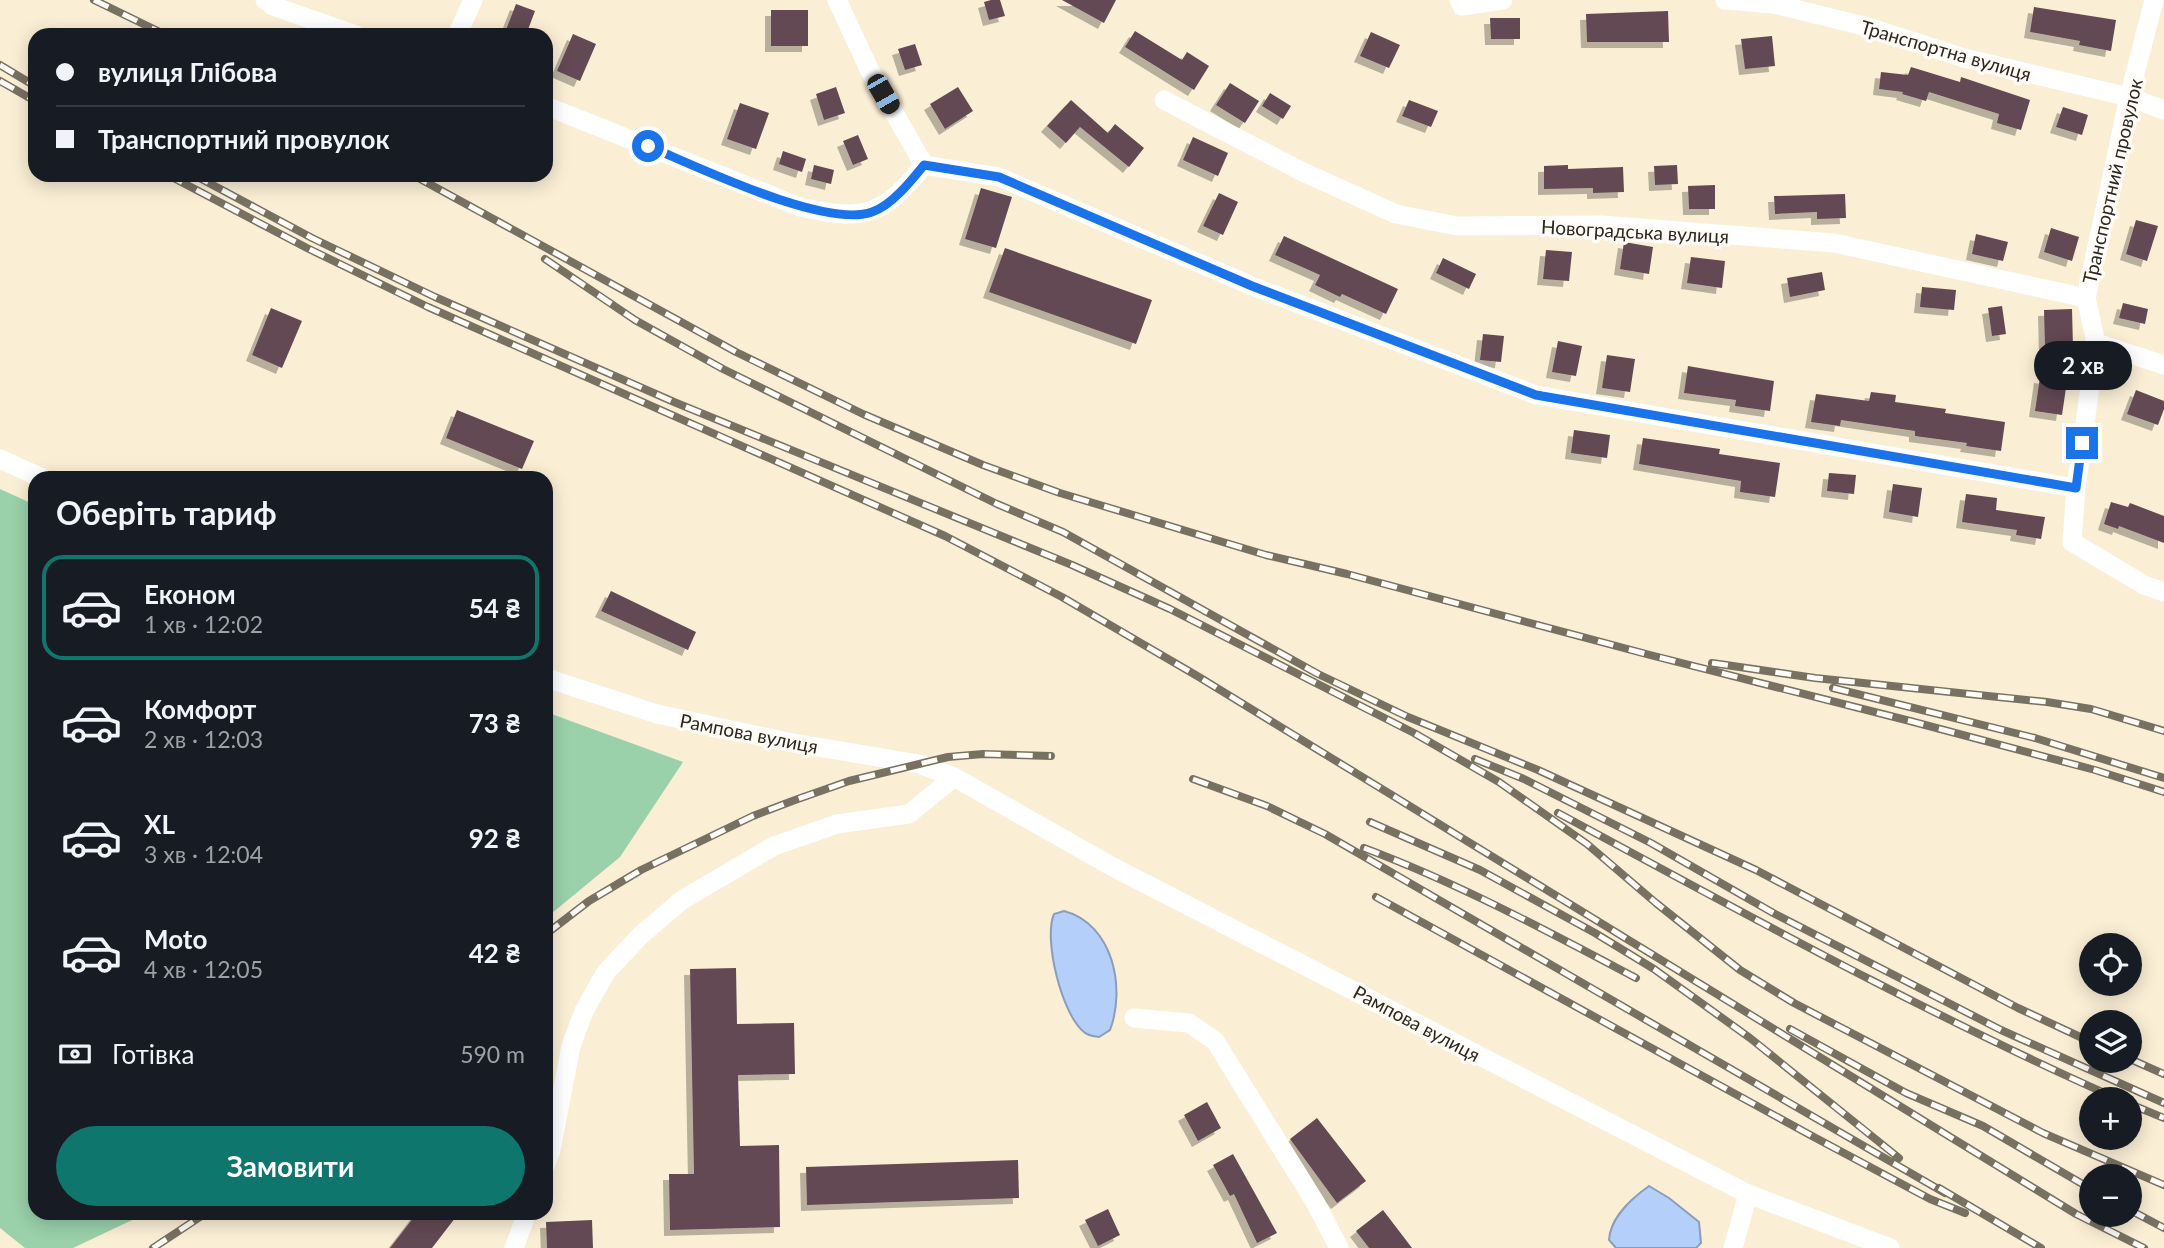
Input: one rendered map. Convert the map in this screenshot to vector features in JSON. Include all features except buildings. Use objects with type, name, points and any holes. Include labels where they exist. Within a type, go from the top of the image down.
[{"type":"street","points":[[265,0],[273,6],[336,28]]},
{"type":"street","points":[[460,28],[473,0]]},
{"type":"street","points":[[837,0],[870,71],[924,165]]},
{"type":"street","points":[[1459,0],[1462,6],[1503,0]]},
{"type":"street","name":"Транспортна вулиця","points":[[1725,0],[1774,4],[1868,27],[1964,58],[2129,97],[2164,110]]},
{"type":"street","name":"Транспортний провулок","points":[[2154,0],[2129,97],[2085,298],[2096,343],[2076,488],[2072,542],[2144,585],[2164,592]]},
{"type":"street","name":"Новоградська вулиця","points":[[1164,100],[1303,172],[1396,214],[1457,226],[1601,225],[1834,243],[2085,298]]},
{"type":"street","points":[[553,109],[800,207],[837,215],[873,212],[904,190],[924,165]]},
{"type":"street","points":[[924,165],[999,177],[1252,286],[1536,395],[2076,488]]},
{"type":"street","points":[[2096,343],[2164,365]]},
{"type":"street","points":[[0,459],[28,472]]},
{"type":"street","name":"Рампова вулиця","points":[[553,680],[657,714],[788,742],[919,764],[954,777],[1111,866],[1748,1194],[1890,1248]]},
{"type":"street","points":[[553,1140],[572,1046],[584,1010],[606,972],[642,934],[682,900],[774,846],[836,824],[909,814],[954,777]]},
{"type":"street","points":[[1134,1018],[1189,1023],[1215,1041],[1315,1202],[1339,1248]]},
{"type":"street","points":[[1733,1248],[1748,1194]]},
{"type":"street","points":[[514,1248],[524,1220]]},
{"type":"green space","points":[[0,489],[28,502],[28,1220],[132,1220],[73,1248],[25,1248],[0,1228]]},
{"type":"green space","points":[[553,715],[683,762],[620,857],[553,912]]},
{"type":"water","points":[[1064,911],[1081,918],[1094,929],[1111,960],[1115,977],[1115,1013],[1110,1030],[1099,1037],[1086,1033],[1076,1023],[1068,1010],[1057,976],[1051,926],[1054,914]]},
{"type":"water","points":[[1649,1186],[1699,1222],[1701,1243],[1696,1248],[1616,1248],[1609,1240],[1618,1216]]},
{"type":"railway","points":[[94,0],[152,28]]},
{"type":"railway","points":[[0,65],[28,82]]},
{"type":"railway","points":[[0,81],[28,97]]},
{"type":"railway","points":[[181,182],[428,307],[945,536],[1062,597],[1199,677],[2076,1214],[2144,1248]]},
{"type":"railway","points":[[207,182],[312,238],[435,297],[674,402],[1072,565],[1170,609],[1414,733],[1499,782],[1587,844],[1740,970],[1794,1003],[2043,1133],[2164,1185]]},
{"type":"railway","points":[[426,182],[736,352],[863,414],[983,465],[1060,493],[1266,555],[1910,721],[2095,770],[2164,792]]},
{"type":"railway","points":[[545,259],[635,320],[723,369],[997,504],[1063,532],[1318,674],[1408,717],[1538,770],[1756,870],[2018,1008],[2079,1036]]},
{"type":"railway","points":[[1712,663],[1815,678],[2047,702],[2091,709],[2164,731]]},
{"type":"railway","points":[[1833,688],[2035,738],[2164,778]]},
{"type":"railway","points":[[553,929],[589,901],[641,870],[753,816],[849,781],[948,757],[983,754],[1051,756]]},
{"type":"railway","points":[[1475,759],[1524,779],[1651,843],[1775,914],[2001,1030],[2164,1103]]},
{"type":"railway","points":[[1193,779],[1267,806],[1325,834],[1945,1193]]},
{"type":"railway","points":[[1558,813],[1905,997],[2092,1087]]},
{"type":"railway","points":[[1370,822],[1480,870],[1595,933],[1654,969],[1750,1038],[1899,1158]]},
{"type":"railway","points":[[1364,848],[1468,892],[1636,978]]},
{"type":"railway","points":[[1376,897],[1812,1136],[1930,1199],[1965,1213]]},
{"type":"railway","points":[[1790,1029],[1906,1093],[1983,1126],[2079,1182]]},
{"type":"railway","points":[[2142,1064],[2164,1074]]},
{"type":"railway","points":[[2142,1109],[2164,1118]]},
{"type":"railway","points":[[1939,1188],[2041,1248]]},
{"type":"railway","points":[[2142,1216],[2164,1228]]},
{"type":"railway","points":[[153,1248],[195,1220]]},
{"type":"route","points":[[648,146],[800,207],[837,215],[873,212],[904,190],[924,165],[999,177],[1252,286],[1536,395],[2076,488],[2082,443]]}]
